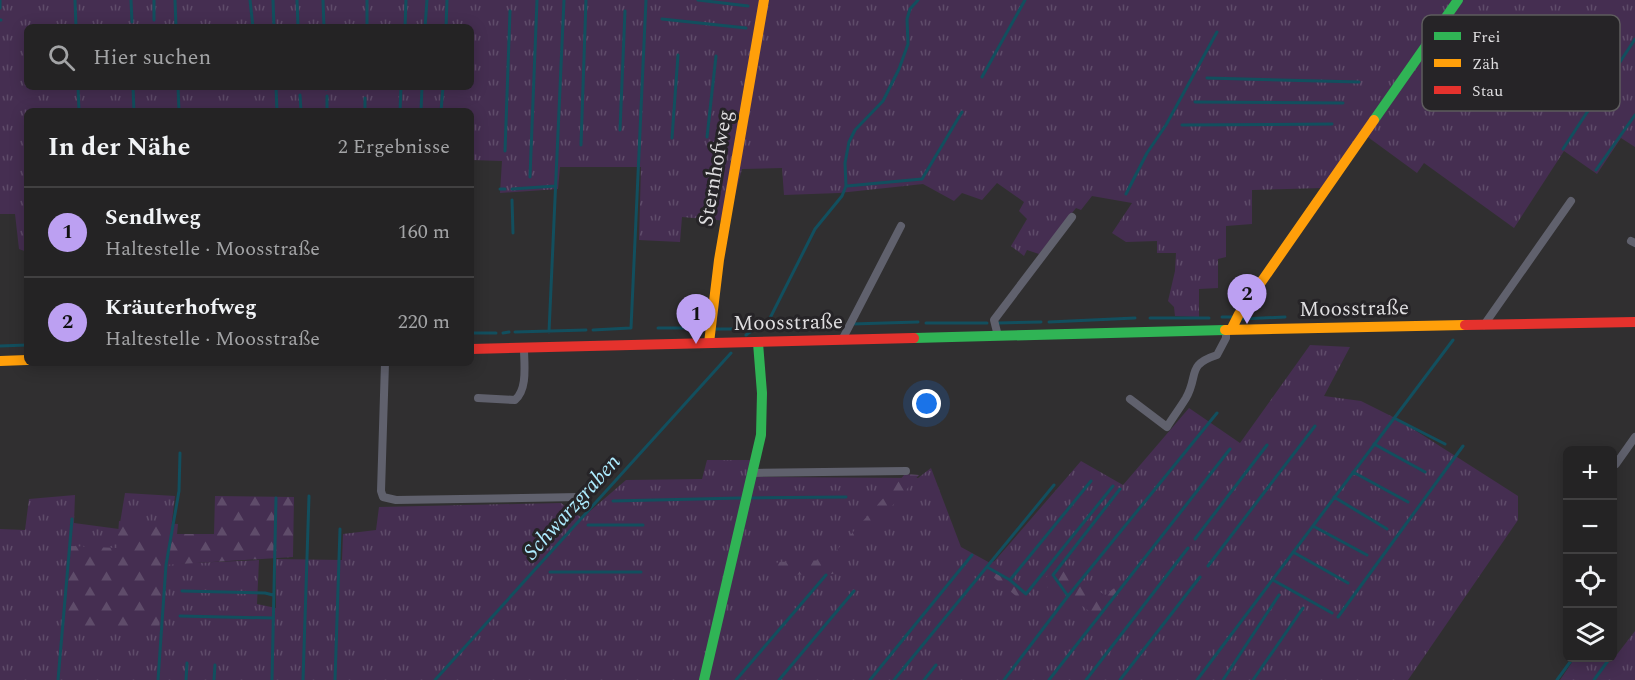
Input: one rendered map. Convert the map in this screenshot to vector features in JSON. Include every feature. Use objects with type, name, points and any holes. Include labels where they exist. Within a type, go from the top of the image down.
[{"type":"street","name":"Sternhofweg","points":[[709,343],[718,260],[764,0]]},
{"type":"street","points":[[1448,15],[1458,0]]},
{"type":"street","points":[[1130,399],[1167,427],[1187,396],[1196,367],[1202,359],[1217,355],[1228,330],[1422,52]]},
{"type":"street","points":[[1484,325],[1571,201]]},
{"type":"street","points":[[998,336],[994,320],[1072,217]]},
{"type":"street","points":[[842,340],[901,226]]},
{"type":"street","name":"Moosstraße","points":[[474,349],[1635,322]]},
{"type":"street","points":[[704,680],[761,435],[762,393],[758,342]]},
{"type":"street","points":[[478,398],[515,400],[521,395],[524,348]]},
{"type":"street","points":[[0,361],[24,360]]},
{"type":"street","points":[[385,366],[382,497],[396,500],[580,497]]},
{"type":"street","points":[[1617,463],[1635,437]]},
{"type":"street","points":[[752,473],[906,471]]},
{"type":"green space","points":[[0,0],[1635,0],[1635,147],[1621,138],[1597,174],[1564,151],[1514,228],[1424,163],[1417,173],[1361,132],[1322,188],[1252,190],[1252,224],[1226,226],[1226,257],[1218,259],[1218,288],[1199,289],[1199,317],[1175,316],[1174,307],[1168,301],[1175,271],[1176,253],[1157,253],[1157,241],[1126,242],[1112,233],[1132,203],[1092,196],[1081,210],[1076,208],[1039,254],[1027,250],[1024,256],[1011,246],[1027,219],[1019,211],[1024,202],[997,183],[982,200],[962,193],[954,201],[923,184],[839,193],[784,195],[782,168],[742,169],[728,221],[682,217],[680,242],[639,240],[641,167],[560,167],[558,189],[500,193],[502,161],[474,160],[474,108],[24,108],[24,251],[19,249],[15,214],[0,214]]},
{"type":"green space","points":[[1310,345],[1350,347],[1324,396],[1361,401],[1399,420],[1518,496],[1518,520],[1408,680],[0,680],[0,529],[25,530],[29,499],[75,495],[74,523],[119,529],[125,493],[175,496],[167,564],[259,560],[257,604],[276,608],[276,559],[342,560],[343,534],[376,530],[379,507],[561,503],[582,518],[626,480],[702,479],[707,460],[754,460],[747,476],[757,477],[918,478],[931,468],[961,547],[992,564],[1081,461],[1123,485],[1189,408],[1240,443]]},
{"type":"green space","points":[[905,474],[919,475],[833,574],[779,575],[773,569],[778,562],[828,560]]},
{"type":"green space","points":[[215,496],[294,497],[293,557],[164,565],[159,631],[64,626],[71,546],[117,548],[119,521],[178,524],[177,534],[214,534]]},
{"type":"green space","points":[[993,561],[1030,592],[1022,601],[985,570]]},
{"type":"green space","points":[[1056,566],[1105,595],[1117,586],[1125,593],[1102,621],[1055,585],[1048,588],[1043,581]]},
{"type":"green space","points":[[1635,631],[1635,680],[1560,680],[1572,662],[1617,662],[1617,654]]},
{"type":"waterway","points":[[0,0],[0,8]]},
{"type":"waterway","points":[[75,0],[76,24]]},
{"type":"waterway","points":[[131,0],[132,22]]},
{"type":"waterway","points":[[154,0],[154,20]]},
{"type":"waterway","points":[[175,0],[176,24]]},
{"type":"waterway","points":[[250,0],[253,24]]},
{"type":"waterway","points":[[273,0],[274,24]]},
{"type":"waterway","points":[[297,0],[298,24]]},
{"type":"waterway","points":[[323,0],[324,24]]},
{"type":"waterway","points":[[367,0],[367,24]]},
{"type":"waterway","points":[[405,24],[406,0]]},
{"type":"waterway","points":[[425,24],[427,0]]},
{"type":"waterway","points":[[446,24],[447,0]]},
{"type":"waterway","points":[[530,177],[537,0]]},
{"type":"waterway","points":[[549,332],[564,0]]},
{"type":"waterway","points":[[581,145],[586,0]]},
{"type":"waterway","points":[[631,328],[646,0]]},
{"type":"waterway","points":[[698,0],[748,6]]},
{"type":"waterway","name":"Schwarzgraben","points":[[746,335],[754,329],[765,328],[815,229],[842,196],[846,186],[845,163],[849,142],[855,130],[883,101],[899,69],[908,44],[907,19],[910,9],[918,0]]},
{"type":"waterway","points":[[982,77],[1025,0]]},
{"type":"waterway","points":[[505,151],[510,11]]},
{"type":"waterway","points":[[620,130],[625,11]]},
{"type":"waterway","points":[[662,19],[746,28]]},
{"type":"waterway","points":[[1126,194],[1217,32]]},
{"type":"waterway","points":[[1620,62],[1635,39]]},
{"type":"waterway","points":[[672,138],[678,55]]},
{"type":"waterway","points":[[707,137],[716,56]]},
{"type":"waterway","points":[[1207,78],[1359,82]]},
{"type":"waterway","points":[[78,90],[79,108]]},
{"type":"waterway","points":[[133,90],[134,108]]},
{"type":"waterway","points":[[178,90],[179,108]]},
{"type":"waterway","points":[[276,90],[277,108]]},
{"type":"waterway","points":[[400,108],[401,90]]},
{"type":"waterway","points":[[421,108],[422,90]]},
{"type":"waterway","points":[[441,108],[443,90]]},
{"type":"waterway","points":[[300,95],[301,108]]},
{"type":"waterway","points":[[327,96],[327,108]]},
{"type":"waterway","points":[[365,98],[365,108]]},
{"type":"waterway","points":[[1195,102],[1343,103]]},
{"type":"waterway","points":[[1563,149],[1588,111]]},
{"type":"waterway","points":[[847,186],[922,179],[962,112]]},
{"type":"waterway","points":[[1596,170],[1635,115]]},
{"type":"waterway","points":[[1182,125],[1332,124]]},
{"type":"waterway","points":[[512,189],[556,186]]},
{"type":"waterway","points":[[500,189],[505,189]]},
{"type":"waterway","points":[[512,200],[513,233]]},
{"type":"waterway","points":[[1222,317],[1232,317]]},
{"type":"waterway","points":[[1242,319],[1285,317]]},
{"type":"waterway","points":[[1049,322],[1135,318]]},
{"type":"waterway","points":[[1150,318],[1209,318]]},
{"type":"waterway","points":[[852,324],[918,322]]},
{"type":"waterway","points":[[998,323],[1041,322]]},
{"type":"waterway","points":[[926,323],[987,323]]},
{"type":"waterway","points":[[824,325],[842,324]]},
{"type":"waterway","points":[[765,328],[815,325]]},
{"type":"waterway","points":[[593,330],[630,328]]},
{"type":"waterway","points":[[658,328],[706,328]]},
{"type":"waterway","points":[[715,329],[745,329],[748,331]]},
{"type":"waterway","points":[[515,332],[586,330]]},
{"type":"waterway","points":[[503,333],[509,332]]},
{"type":"waterway","points":[[474,333],[496,333]]},
{"type":"waterway","points":[[1197,680],[1453,340]]},
{"type":"waterway","points":[[0,346],[24,345]]},
{"type":"waterway","name":"Schwarzgraben","points":[[435,680],[731,353]]},
{"type":"waterway","points":[[1004,680],[1068,596],[1217,413]]},
{"type":"waterway","points":[[1394,418],[1445,444]]},
{"type":"waterway","points":[[1208,566],[1315,426]]},
{"type":"waterway","points":[[1374,444],[1425,472]]},
{"type":"waterway","points":[[1195,539],[1267,445]]},
{"type":"waterway","points":[[1338,617],[1463,446]]},
{"type":"waterway","points":[[1049,680],[1230,449]]},
{"type":"waterway","points":[[158,680],[166,565],[179,491],[180,453]]},
{"type":"waterway","points":[[1353,472],[1408,502]]},
{"type":"waterway","points":[[987,567],[1010,580],[1091,481]]},
{"type":"waterway","points":[[894,680],[1054,485]]},
{"type":"waterway","points":[[1010,580],[1026,594],[1113,486]]},
{"type":"waterway","points":[[1068,596],[1053,575],[1120,489]]},
{"type":"waterway","points":[[303,680],[309,496]]},
{"type":"waterway","points":[[749,498],[846,497]]},
{"type":"waterway","points":[[1334,497],[1387,529]]},
{"type":"waterway","points":[[272,680],[276,498]]},
{"type":"waterway","points":[[613,501],[740,498]]},
{"type":"waterway","points":[[58,680],[72,519]]},
{"type":"waterway","points":[[588,525],[643,525]]},
{"type":"waterway","points":[[1313,526],[1367,555]]},
{"type":"waterway","points":[[335,680],[340,529]]},
{"type":"waterway","points":[[1086,680],[1188,548]]},
{"type":"waterway","points":[[1293,552],[1348,583]]},
{"type":"waterway","points":[[870,680],[972,555]]},
{"type":"waterway","points":[[550,572],[641,572]]},
{"type":"waterway","points":[[736,680],[826,575]]},
{"type":"waterway","points":[[1120,680],[1200,577]]},
{"type":"waterway","points":[[1273,580],[1332,613]]},
{"type":"waterway","points":[[182,591],[273,595]]},
{"type":"waterway","points":[[779,680],[854,591]]},
{"type":"waterway","points":[[1223,680],[1279,595]]},
{"type":"waterway","points":[[1253,680],[1303,608]]},
{"type":"waterway","points":[[180,616],[273,618]]},
{"type":"waterway","points":[[1557,680],[1570,662]]},
{"type":"waterway","points":[[1594,680],[1607,662]]},
{"type":"waterway","points":[[186,680],[187,663]]},
{"type":"waterway","points":[[214,680],[215,665]]},
{"type":"waterway","points":[[924,680],[936,665]]},
{"type":"traffic: fast","points":[[1448,15],[1458,0]]},
{"type":"traffic: fast","points":[[1374,120],[1422,51]]},
{"type":"traffic: fast","points":[[914,338],[1225,330]]},
{"type":"traffic: fast","points":[[704,680],[761,435],[762,393],[758,343]]},
{"type":"traffic: slow","points":[[709,343],[719,260],[764,0]]},
{"type":"traffic: slow","points":[[1231,330],[1239,314],[1374,120]]},
{"type":"traffic: slow","points":[[1225,330],[1465,325]]},
{"type":"traffic: slow","points":[[0,361],[24,360]]},
{"type":"traffic: jam","points":[[1465,325],[1635,322]]},
{"type":"traffic: jam","points":[[474,349],[914,338]]},
{"type":"place","name":"Kräuterhofweg","points":[[1247,324]]},
{"type":"place","name":"Sendlweg","points":[[696,344]]}]
